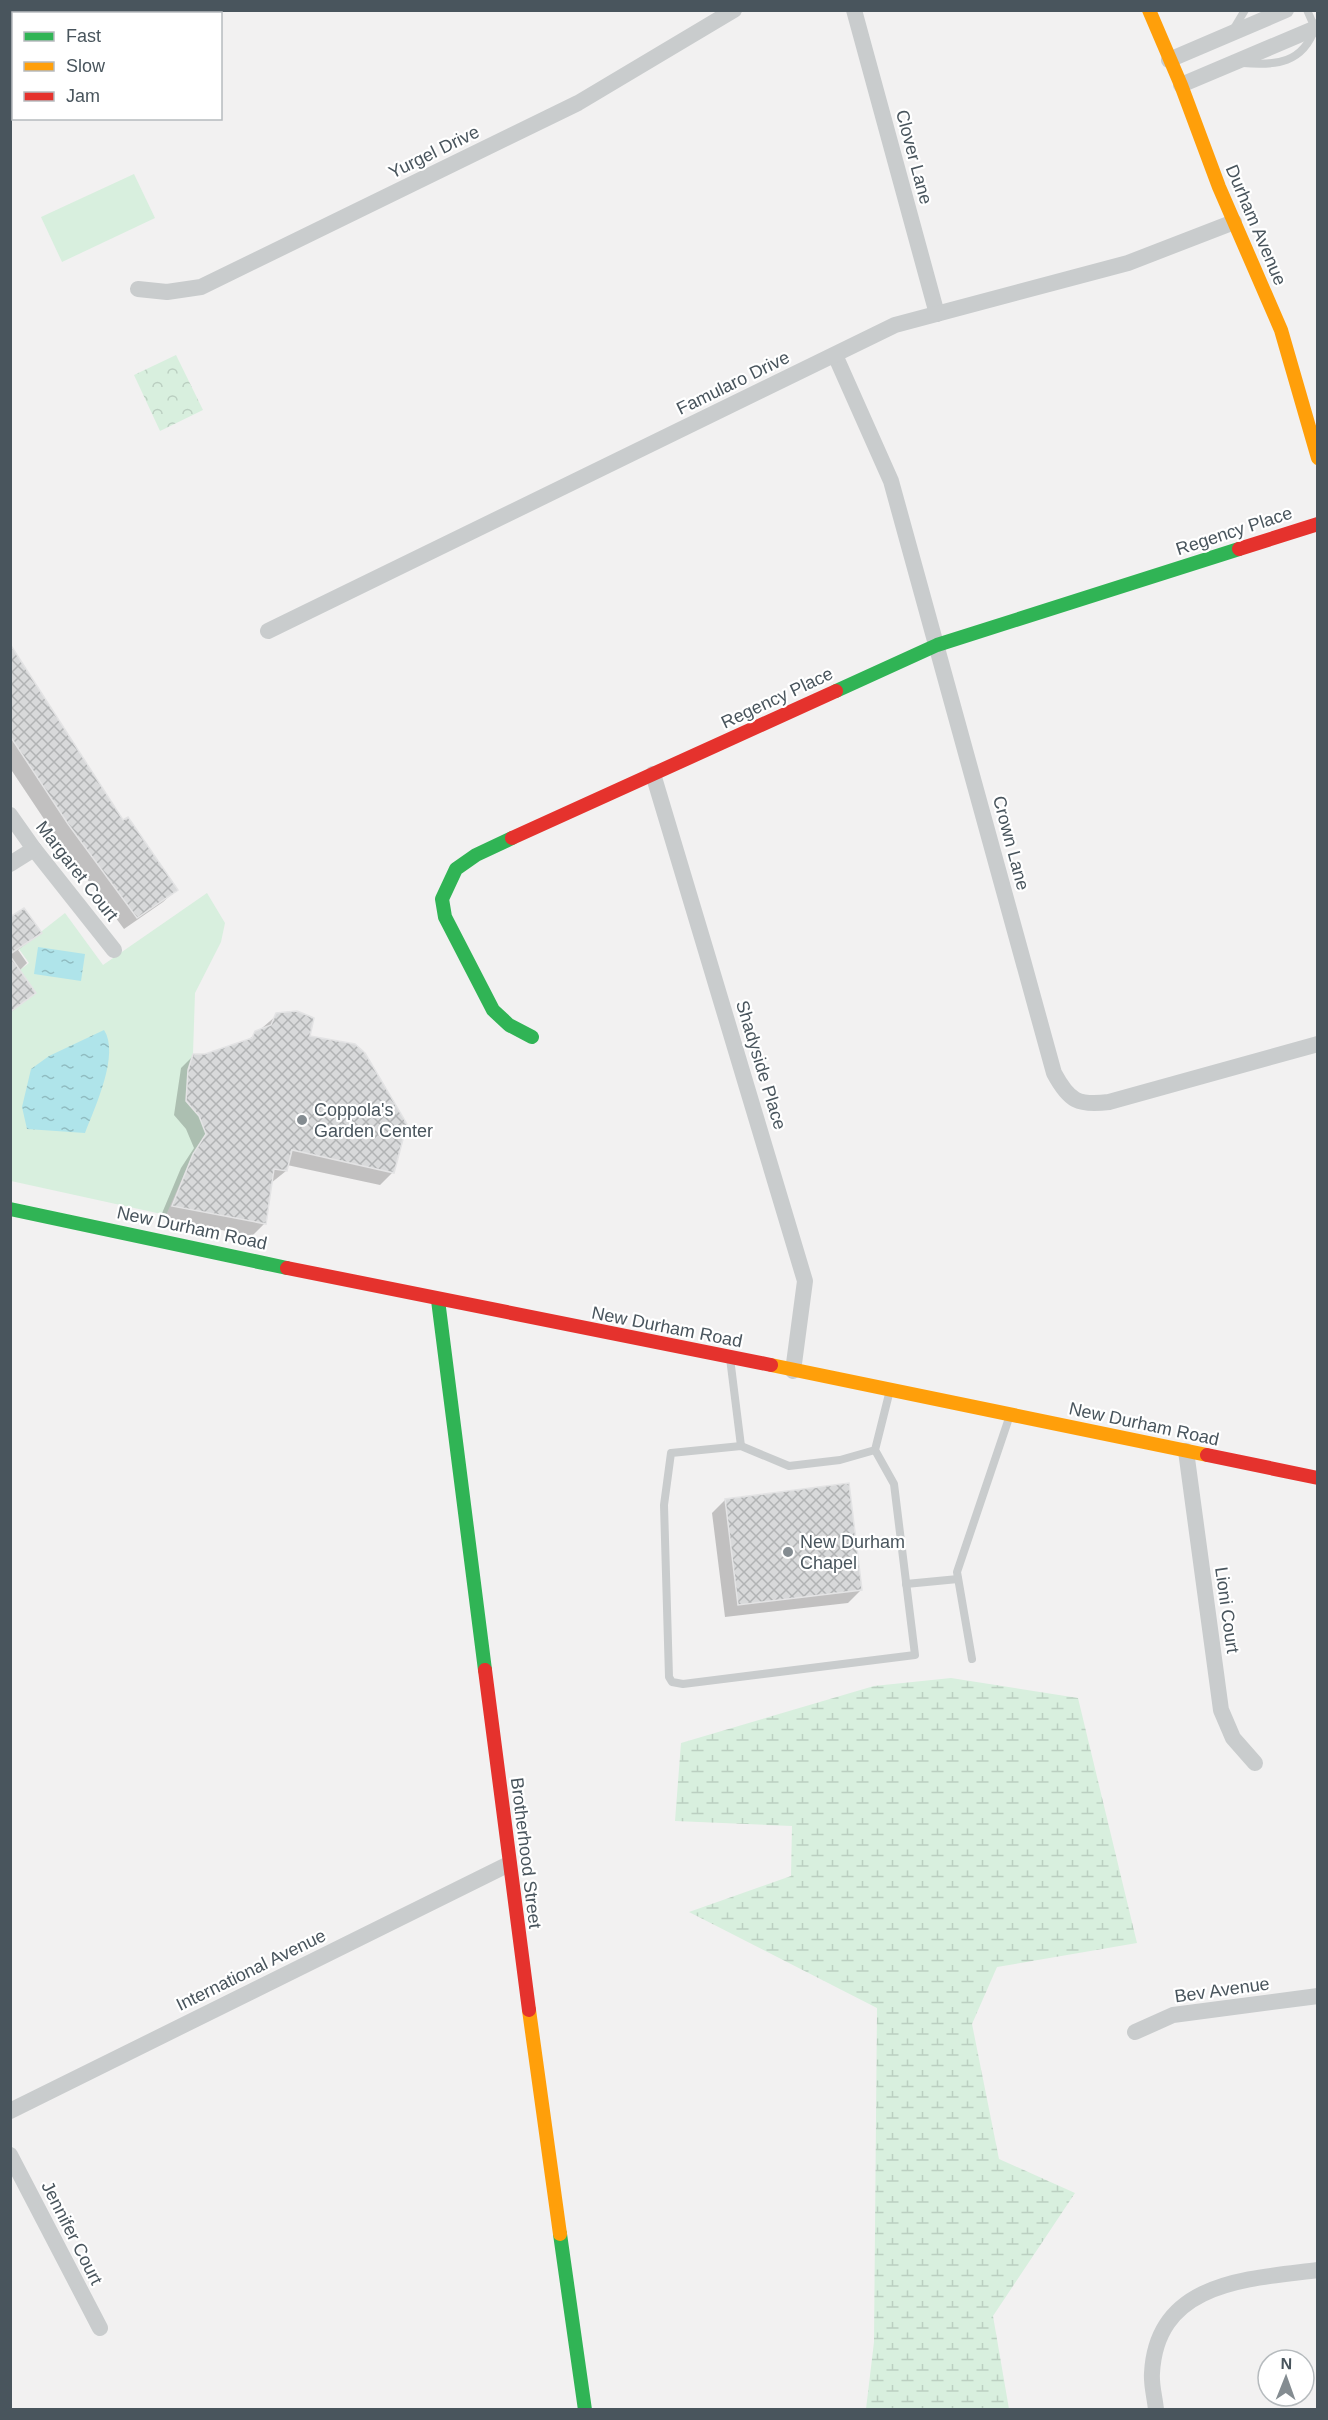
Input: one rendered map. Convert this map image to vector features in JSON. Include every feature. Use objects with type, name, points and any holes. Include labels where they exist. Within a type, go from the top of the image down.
[{"type":"street","name":"Yurgel Drive","points":[[138,289],[167,292],[201,287],[578,103],[735,10]]},
{"type":"street","name":"Clover Lane","points":[[855,10],[937,314]]},
{"type":"street","name":"Durham Avenue","points":[[1149,10],[1234,222],[1281,330],[1317,458]]},
{"type":"street","points":[[1169,60],[1286,10]]},
{"type":"street","points":[[1181,85],[1316,28]]},
{"type":"street","name":"Famularo Drive","points":[[268,631],[896,325],[1128,263],[1234,222]]},
{"type":"street","name":"Crown Lane","points":[[835,355],[891,481],[1054,1073],[1062,1089],[1073,1100],[1089,1104],[1109,1102],[1317,1044]]},
{"type":"street","name":"Regency Place","points":[[532,1037],[509,1025],[493,1010],[445,917],[442,899],[447,884],[456,869],[476,855],[937,645],[1317,524]]},
{"type":"street","name":"Shadyside Place","points":[[653,774],[806,1281],[793,1371]]},
{"type":"street","name":"Margaret Court","points":[[10,815],[114,950]]},
{"type":"street","points":[[10,864],[34,849]]},
{"type":"street","name":"New Durham Road","points":[[10,1209],[438,1300],[793,1371],[890,1388],[1317,1478]]},
{"type":"street","name":"Brotherhood Street","points":[[438,1300],[509,1864],[585,2409]]},
{"type":"street","name":"Lioni Court","points":[[1186,1452],[1221,1710],[1233,1738],[1255,1763]]},
{"type":"street","name":"International Avenue","points":[[10,2111],[509,1864]]},
{"type":"street","name":"Bev Avenue","points":[[1135,2032],[1173,2015],[1317,1996]]},
{"type":"street","name":"Jennifer Court","points":[[10,2155],[99,2328]]},
{"type":"street","points":[[1156,2409],[1152,2376],[1154,2356],[1172,2318],[1186,2304],[1230,2282],[1317,2270]]},
{"type":"lane","points":[[1229,36],[1245,10]]},
{"type":"lane","points":[[1307,10],[1316,28]]},
{"type":"lane","points":[[730,1358],[741,1446]]},
{"type":"lane","points":[[875,1450],[840,1460],[789,1466],[741,1446],[671,1453],[664,1505],[669,1677],[672,1682],[683,1684],[915,1655],[894,1484],[875,1450],[890,1388]]},
{"type":"lane","points":[[972,1659],[957,1572],[1010,1415]]},
{"type":"lane","points":[[906,1584],[958,1578]]},
{"type":"green space","points":[[134,174],[155,218],[62,262],[41,217]]},
{"type":"green space","points":[[176,355],[203,410],[160,431],[134,375]]},
{"type":"green space","points":[[207,893],[225,923],[221,942],[195,993],[193,1054],[188,1070],[186,1101],[199,1116],[206,1134],[193,1154],[166,1215],[11,1181],[10,1012],[36,993],[20,970],[29,963],[19,949],[65,913],[103,965]]},
{"type":"green space","points":[[951,1678],[1078,1698],[1137,1943],[997,1967],[972,2024],[999,2159],[1075,2193],[993,2316],[1009,2409],[866,2409],[874,2342],[877,2008],[689,1912],[791,1876],[792,1826],[675,1821],[681,1743],[874,1686]]},
{"type":"water","points":[[38,947],[85,954],[81,981],[34,974]]},
{"type":"water","points":[[104,1030],[108,1040],[108,1066],[100,1095],[85,1133],[27,1129],[22,1107],[31,1069],[49,1056]]},
{"type":"building","points":[[10,644],[123,820],[128,817],[178,890],[137,918],[68,824],[10,736]]},
{"type":"building","points":[[24,908],[42,933],[10,954],[10,917]]},
{"type":"building","points":[[10,956],[36,993],[10,1012]]},
{"type":"building","name":"Coppola's Garden Center","points":[[297,1011],[314,1018],[310,1036],[355,1044],[365,1053],[407,1124],[394,1173],[292,1150],[287,1171],[274,1169],[266,1224],[172,1206],[193,1154],[206,1134],[199,1116],[186,1101],[188,1070],[193,1054],[205,1054],[252,1038],[255,1031],[271,1025],[276,1013]]},
{"type":"building","points":[[849,1483],[862,1590],[738,1605],[725,1499]]},
{"type":"traffic: fast","points":[[836,691],[937,645],[1239,549]]},
{"type":"traffic: fast","points":[[512,838],[476,855],[456,869],[442,899],[445,917],[493,1010],[509,1025],[532,1037]]},
{"type":"traffic: fast","points":[[10,1209],[287,1268]]},
{"type":"traffic: fast","points":[[438,1300],[485,1670]]},
{"type":"traffic: fast","points":[[560,2234],[585,2410]]},
{"type":"traffic: slow","points":[[1149,10],[1181,85],[1219,187],[1281,330],[1318,458]]},
{"type":"traffic: slow","points":[[771,1365],[1207,1455]]},
{"type":"traffic: slow","points":[[529,2010],[560,2234]]},
{"type":"traffic: jam","points":[[1239,549],[1318,524]]},
{"type":"traffic: jam","points":[[512,838],[836,691]]},
{"type":"traffic: jam","points":[[287,1268],[771,1365]]},
{"type":"traffic: jam","points":[[1207,1455],[1318,1478]]},
{"type":"traffic: jam","points":[[485,1670],[529,2010]]},
{"type":"place","name":"Coppola's Garden Center","points":[[302,1120]]},
{"type":"place","name":"New Durham Chapel","points":[[788,1552]]}]
